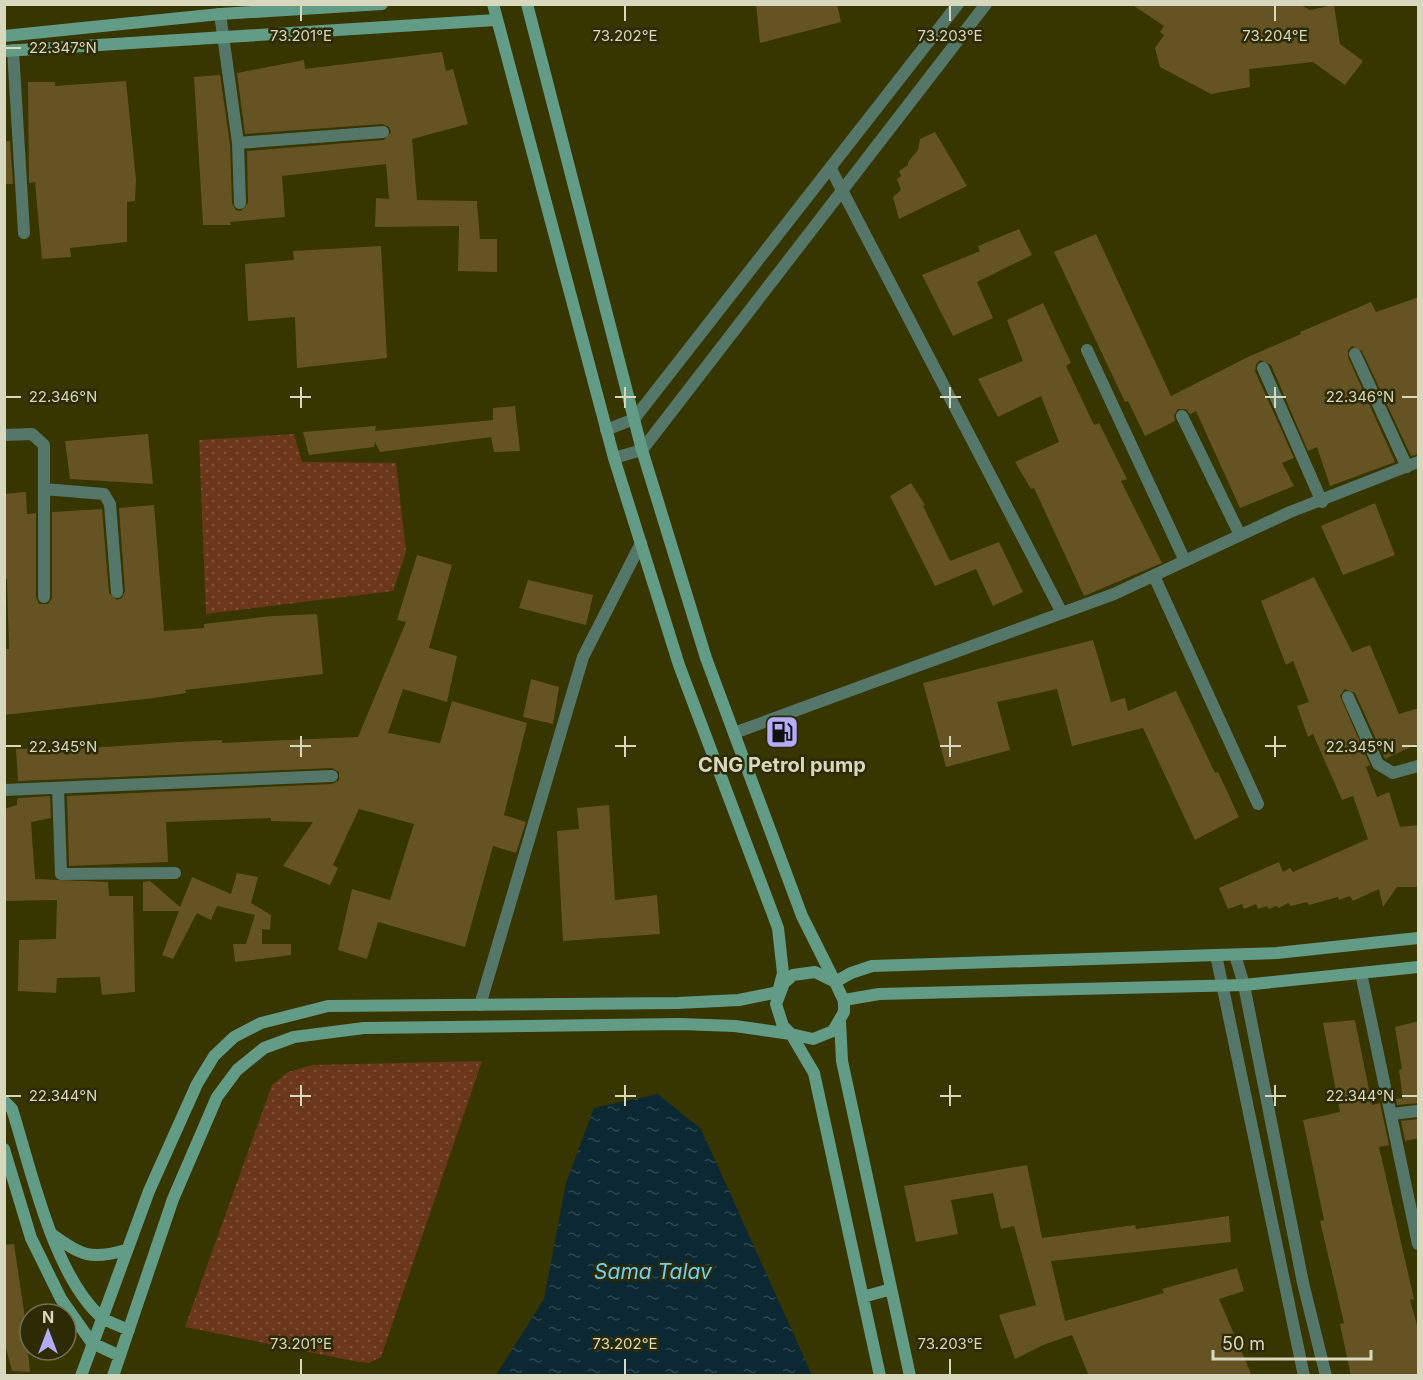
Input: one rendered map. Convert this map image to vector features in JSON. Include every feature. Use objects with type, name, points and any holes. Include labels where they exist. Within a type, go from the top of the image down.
[{"type":"main road","points":[[4,36],[220,14],[382,4]]},
{"type":"main road","points":[[493,4],[614,458],[679,665],[778,928],[783,973],[778,993],[777,1015],[791,1034],[813,1073],[879,1376]]},
{"type":"main road","points":[[527,4],[642,450],[706,658],[802,916],[844,1000],[840,1022],[842,1061],[910,1376]]},
{"type":"main road","points":[[9,51],[496,20]]},
{"type":"main road","points":[[835,982],[851,973],[872,966],[1216,956],[1419,938]]},
{"type":"main road","points":[[844,1000],[879,994],[1244,985],[1419,967]]},
{"type":"main road","points":[[81,1376],[149,1191],[197,1084],[214,1056],[234,1037],[261,1023],[328,1006],[677,1003],[740,1000],[778,993],[784,983],[804,972],[826,975],[835,982]]},
{"type":"main road","points":[[113,1376],[173,1199],[217,1097],[237,1070],[264,1048],[294,1037],[364,1028],[680,1024],[735,1026],[813,1039],[833,1031],[840,1022]]},
{"type":"main road","points":[[4,1101],[12,1109],[52,1234],[77,1289],[101,1317],[129,1330]]},
{"type":"main road","points":[[4,1149],[31,1238],[61,1299],[92,1343],[120,1356]]},
{"type":"main road","points":[[52,1234],[77,1252],[92,1257],[104,1257],[126,1250]]},
{"type":"main road","points":[[862,1297],[891,1289]]},
{"type":"street","points":[[606,430],[634,419],[958,4]]},
{"type":"street","points":[[614,458],[642,450],[986,4]]},
{"type":"street","points":[[220,14],[238,143],[240,203]]},
{"type":"street","points":[[9,51],[24,233]]},
{"type":"street","points":[[238,143],[383,132]]},
{"type":"street","points":[[831,169],[1062,613]]},
{"type":"street","points":[[1087,350],[1185,561]]},
{"type":"street","points":[[734,733],[1062,613],[1154,576],[1290,512],[1322,502],[1413,465],[1355,354]]},
{"type":"street","points":[[1263,368],[1322,502]]},
{"type":"street","points":[[1182,416],[1240,535]]},
{"type":"street","points":[[4,435],[32,434],[44,445],[44,597]]},
{"type":"street","points":[[44,489],[104,494],[111,504],[117,592]]},
{"type":"street","points":[[480,1005],[583,657],[641,543]]},
{"type":"street","points":[[1154,576],[1258,804]]},
{"type":"street","points":[[1348,697],[1378,764],[1393,773],[1419,766]]},
{"type":"street","points":[[4,790],[332,776]]},
{"type":"street","points":[[58,788],[61,874],[175,873]]},
{"type":"street","points":[[1234,955],[1244,985],[1303,1283],[1326,1376]]},
{"type":"street","points":[[1216,956],[1304,1376]]},
{"type":"street","points":[[1361,973],[1419,1244]]},
{"type":"street","points":[[1391,1114],[1419,1111]]},
{"type":"street","points":[[1284,1287],[1303,1283]]},
{"type":"shaded area","points":[[294,434],[302,462],[396,463],[406,552],[393,591],[206,614],[199,440]]},
{"type":"shaded area","points":[[482,1061],[381,1357],[369,1363],[359,1362],[185,1327],[272,1085],[288,1072],[313,1065]]},
{"type":"water","name":"Sama Talav","points":[[658,1094],[701,1129],[812,1375],[496,1375],[544,1299],[566,1183],[594,1108]]},
{"type":"building","points":[[756,4],[837,4],[841,22],[760,43]]},
{"type":"building","points":[[1131,4],[1299,4],[1310,10],[1334,5],[1340,44],[1363,61],[1345,85],[1313,62],[1249,69],[1250,87],[1211,94],[1160,67],[1155,48],[1164,35],[1160,32],[1164,26]]},
{"type":"building","points":[[442,52],[446,71],[453,69],[468,124],[412,139],[417,200],[477,201],[480,239],[497,239],[497,272],[458,271],[459,226],[375,227],[376,198],[389,199],[386,164],[282,176],[285,217],[230,222],[231,225],[203,225],[194,77],[220,75],[230,144],[232,203],[236,210],[241,211],[248,203],[247,151],[384,140],[391,132],[389,127],[382,124],[245,134],[237,73],[304,60],[305,69]]},
{"type":"building","points":[[126,81],[136,180],[135,201],[127,202],[127,242],[70,248],[71,257],[42,259],[35,182],[29,183],[28,82],[55,82],[55,86]]},
{"type":"building","points":[[935,132],[967,186],[899,219],[893,197],[901,190],[897,179],[901,176],[899,171],[908,165],[918,150],[920,139]]},
{"type":"building","points":[[4,141],[10,141],[13,184],[4,184]]},
{"type":"building","points":[[1019,229],[1032,255],[977,282],[993,318],[953,336],[922,275],[980,251],[978,246]]},
{"type":"building","points":[[1096,234],[1171,396],[1248,357],[1301,334],[1300,332],[1371,302],[1376,312],[1419,297],[1419,454],[1411,456],[1362,351],[1352,346],[1348,350],[1348,357],[1395,462],[1330,486],[1317,447],[1308,451],[1271,365],[1260,360],[1256,364],[1255,371],[1294,458],[1282,463],[1294,486],[1240,508],[1196,411],[1190,414],[1186,409],[1178,409],[1174,415],[1175,421],[1145,436],[1128,401],[1125,402],[1054,252]]},
{"type":"building","points":[[381,246],[387,358],[297,368],[295,317],[248,321],[245,264],[294,260],[293,251]]},
{"type":"building","points":[[1043,303],[1071,363],[1066,366],[1094,425],[1099,423],[1127,479],[1121,481],[1162,563],[1084,596],[1034,488],[1031,489],[1015,462],[1059,442],[1041,396],[998,417],[978,379],[1023,361],[1007,320]]},
{"type":"building","points":[[515,406],[520,451],[494,452],[491,437],[380,452],[375,442],[374,447],[309,455],[303,432],[376,426],[375,431],[493,420],[493,408]]},
{"type":"building","points":[[148,434],[153,484],[70,479],[65,441]]},
{"type":"building","points":[[911,483],[925,505],[923,506],[950,561],[999,542],[1023,592],[993,606],[976,569],[935,586],[890,496]]},
{"type":"building","points":[[26,492],[27,514],[36,513],[36,597],[39,604],[48,604],[52,598],[52,512],[102,509],[109,593],[117,600],[122,598],[125,591],[119,508],[154,505],[164,631],[204,628],[204,624],[272,616],[317,614],[323,674],[185,690],[186,693],[154,698],[4,715],[6,649],[9,649],[7,579],[4,579],[4,494]]},
{"type":"building","points":[[1375,503],[1395,555],[1343,575],[1321,526]]},
{"type":"building","points":[[417,555],[452,565],[429,648],[457,656],[447,702],[403,689],[388,733],[440,743],[452,701],[527,723],[504,815],[526,822],[516,853],[493,846],[465,947],[378,922],[367,959],[338,950],[352,889],[390,900],[414,824],[359,809],[333,865],[338,868],[330,885],[283,866],[313,822],[271,821],[271,818],[166,822],[168,862],[69,866],[67,796],[332,784],[339,780],[339,772],[332,768],[18,781],[16,749],[59,748],[59,750],[222,740],[222,743],[358,737],[406,622],[397,620]]},
{"type":"building","points":[[1314,577],[1352,652],[1370,645],[1399,714],[1419,708],[1419,743],[1385,759],[1355,693],[1345,689],[1340,696],[1370,765],[1366,767],[1377,797],[1389,792],[1400,827],[1419,825],[1419,887],[1397,887],[1383,907],[1379,889],[1353,901],[1350,896],[1309,905],[1307,902],[1291,906],[1288,903],[1279,908],[1276,906],[1269,909],[1267,906],[1258,909],[1256,904],[1244,909],[1242,904],[1228,909],[1219,888],[1279,862],[1283,872],[1290,868],[1293,872],[1368,839],[1353,796],[1342,800],[1313,734],[1308,737],[1297,706],[1309,702],[1293,661],[1286,665],[1261,601]]},
{"type":"building","points":[[528,580],[593,595],[586,625],[519,608]]},
{"type":"building","points":[[1093,640],[1111,702],[1125,698],[1128,711],[1176,691],[1239,817],[1195,840],[1143,728],[1072,746],[1057,689],[997,702],[1010,750],[946,767],[923,683]]},
{"type":"building","points":[[531,679],[559,687],[553,724],[523,717]]},
{"type":"building","points":[[50,796],[51,818],[31,822],[35,879],[108,882],[109,896],[133,896],[135,992],[102,995],[100,977],[57,978],[56,993],[18,991],[19,940],[56,939],[57,900],[4,901],[4,809],[17,805],[19,798]]},
{"type":"building","points":[[609,805],[615,900],[657,895],[660,934],[563,941],[557,831],[579,829],[577,808]]},
{"type":"building","points":[[237,873],[258,877],[251,903],[271,915],[270,930],[262,929],[262,944],[291,944],[291,955],[235,962],[233,944],[246,944],[255,915],[217,906],[211,920],[197,913],[173,959],[162,955],[179,911],[143,911],[143,882],[150,881],[180,907],[192,877],[231,894]]},
{"type":"building","points":[[1355,1020],[1372,1105],[1380,1103],[1389,1145],[1379,1147],[1414,1299],[1410,1300],[1419,1332],[1419,1376],[1351,1376],[1340,1324],[1344,1323],[1320,1221],[1324,1220],[1303,1120],[1340,1112],[1323,1023]]},
{"type":"building","points":[[1419,1021],[1419,1103],[1397,1105],[1396,1099],[1403,1098],[1399,1070],[1402,1069],[1395,1027]]},
{"type":"building","points":[[1419,1119],[1419,1138],[1405,1141],[1401,1121]]},
{"type":"building","points":[[1027,1165],[1042,1238],[1135,1225],[1136,1229],[1229,1216],[1231,1242],[1051,1261],[1065,1321],[1164,1293],[1162,1289],[1237,1268],[1244,1291],[1219,1299],[1252,1376],[1089,1376],[1072,1335],[1043,1345],[1015,1359],[999,1315],[1036,1305],[1014,1226],[1001,1229],[993,1193],[951,1200],[958,1234],[916,1242],[904,1186]]},
{"type":"building","points":[[14,1244],[23,1302],[18,1302],[18,1362],[29,1362],[30,1372],[12,1371],[4,1340],[4,1245]]},
{"type":"place","name":"CNG Petrol pump","points":[[782,732]]}]
